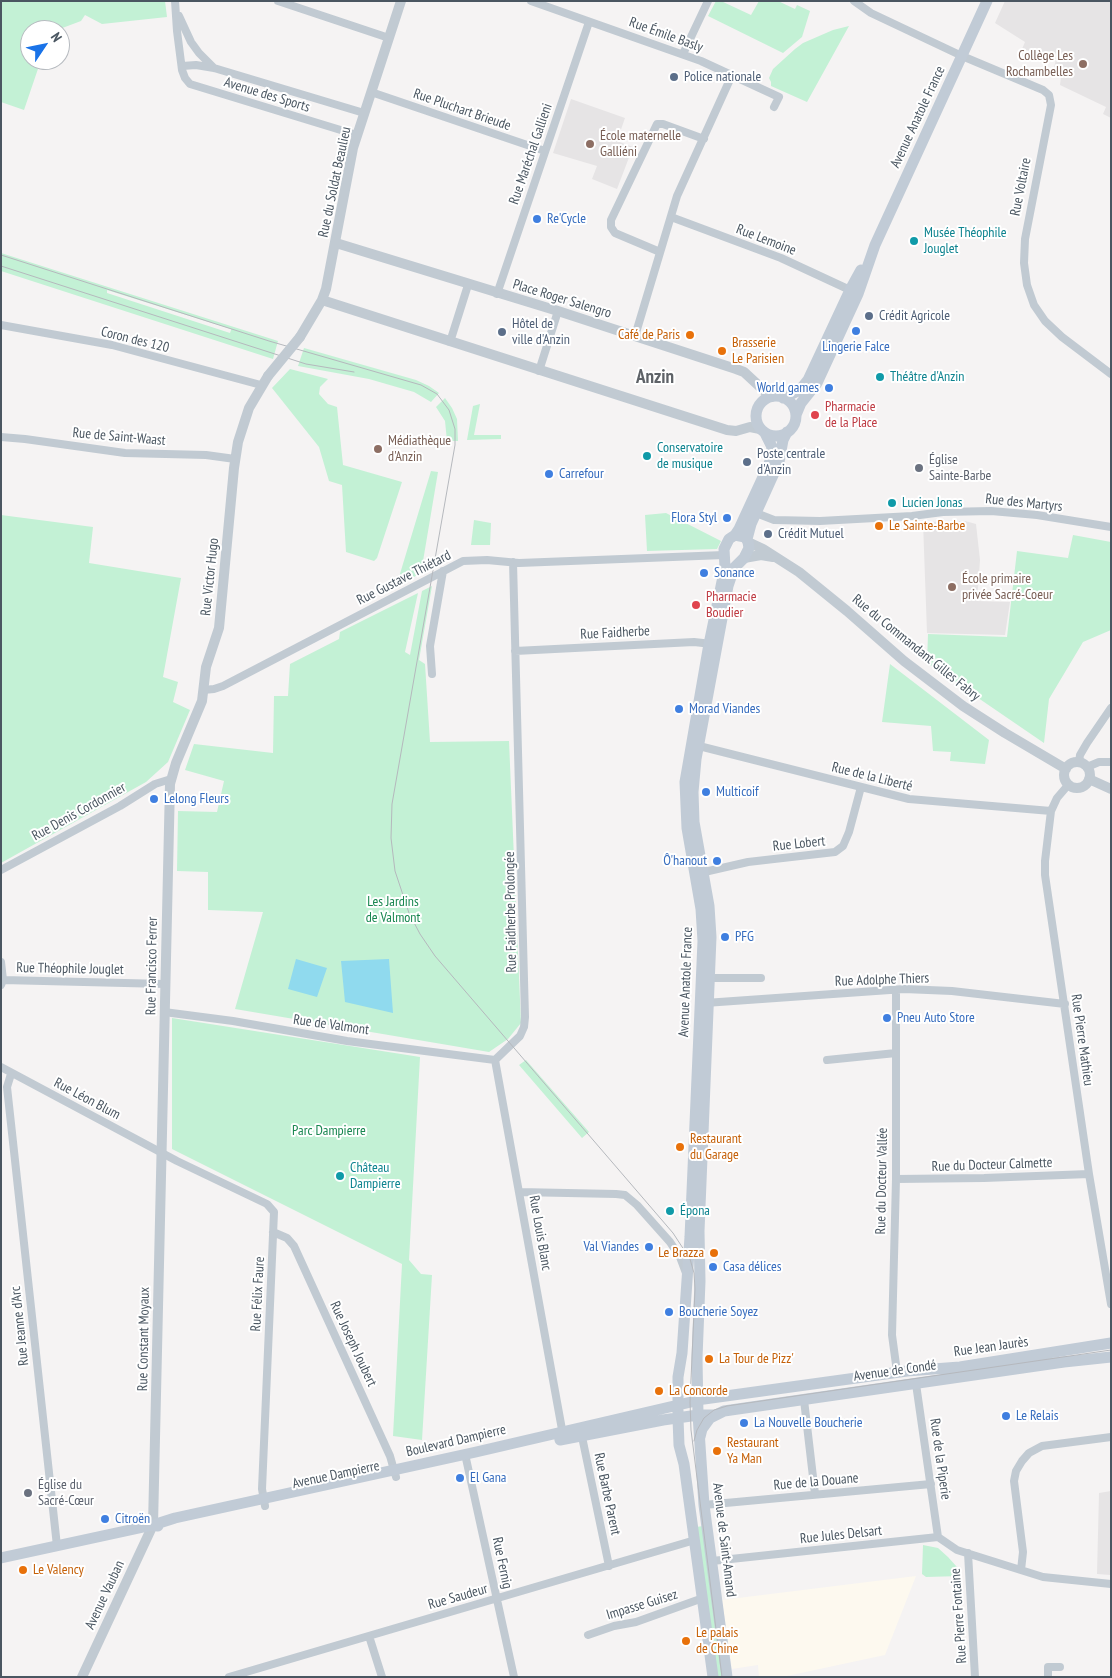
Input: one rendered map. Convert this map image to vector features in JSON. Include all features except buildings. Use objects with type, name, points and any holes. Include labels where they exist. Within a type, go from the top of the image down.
[{"type":"main road","name":"Avenue Anatole France","points":[[783,398],[800,390],[808,380],[850,290],[875,245],[987,1]]},
{"type":"main road","name":"Avenue Anatole France","points":[[796,416],[801,403],[817,383],[858,294],[875,245]]},
{"type":"main road","points":[[771,397],[783,398],[792,405],[796,416],[794,424],[787,432],[776,436],[763,431],[756,420],[757,409],[762,401],[771,397]]},
{"type":"main road","name":"Avenue Anatole France","points":[[698,1408],[699,1231],[705,1003],[710,918],[699,873],[693,807],[694,745],[713,644],[725,556],[724,549],[728,540],[735,535],[771,457],[771,444],[763,431]]},
{"type":"main road","name":"Avenue Anatole France","points":[[713,644],[729,580],[749,548],[749,528],[779,462],[783,440],[787,432]]},
{"type":"main road","points":[[735,535],[741,535],[748,541]]},
{"type":"main road","points":[[725,556],[731,562],[741,560]]},
{"type":"main road","name":"Avenue Anatole France","points":[[678,1411],[705,1003]]},
{"type":"main road","name":"Rue Jean Jaurès","points":[[698,1408],[718,1397],[897,1372],[960,1366],[1111,1343]]},
{"type":"main road","name":"Avenue de Condé","points":[[698,1408],[715,1415],[724,1411],[1064,1362],[1111,1357]]},
{"type":"main road","points":[[698,1379],[706,1391],[718,1397]]},
{"type":"main road","points":[[581,1432],[698,1408]]},
{"type":"main road","name":"Avenue de Saint-Amand","points":[[698,1408],[704,1505],[727,1677]]},
{"type":"main road","name":"Avenue de Saint-Amand","points":[[678,1411],[679,1445],[695,1540],[713,1677]]},
{"type":"main road","points":[[699,1440],[705,1425],[715,1415]]},
{"type":"main road","name":"Boulevard Dampierre","points":[[153,1525],[175,1518],[264,1502],[581,1432]]},
{"type":"main road","points":[[1,1558],[153,1525]]},
{"type":"street","points":[[278,1],[389,38]]},
{"type":"street","name":"Rue du Soldat Beaulieu","points":[[268,376],[300,337],[322,300],[326,289],[350,162],[357,135],[401,1]]},
{"type":"street","name":"Rue Émile Basly","points":[[531,1],[683,54],[732,75],[779,96],[774,107]]},
{"type":"street","points":[[683,54],[708,1]]},
{"type":"street","points":[[854,1],[871,13],[962,56]]},
{"type":"street","name":"Avenue des Sports","points":[[175,4],[182,66],[185,78],[193,86],[357,135]]},
{"type":"street","name":"Avenue des Sports","points":[[175,4],[191,42],[214,68]]},
{"type":"street","name":"Rue Maréchal Gallieni","points":[[497,294],[589,22]]},
{"type":"street","name":"Rue Voltaire","points":[[962,56],[1043,90],[1050,98],[1051,105],[1026,229],[1024,254],[1026,278],[1034,305],[1045,321],[1062,337],[1111,374]]},
{"type":"street","name":"Avenue des Sports","points":[[182,66],[192,64],[214,68],[364,113]]},
{"type":"street","points":[[635,336],[677,196],[732,75]]},
{"type":"street","name":"Rue Pluchart Brieude","points":[[371,92],[545,151]]},
{"type":"street","points":[[660,252],[619,236],[612,231],[611,220],[657,124],[663,124],[704,138]]},
{"type":"street","name":"Rue Lemoine","points":[[671,217],[781,258],[850,290]]},
{"type":"street","name":"Place Roger Salengro","points":[[336,243],[497,294],[558,311],[740,370],[771,397]]},
{"type":"street","points":[[450,342],[468,285]]},
{"type":"street","points":[[322,300],[727,430],[736,431],[750,428],[763,431]]},
{"type":"street","points":[[539,371],[558,311]]},
{"type":"street","name":"Coron des 120","points":[[1,325],[112,346],[262,386]]},
{"type":"street","name":"Rue Victor Hugo","points":[[171,779],[200,706],[206,667],[216,641],[220,621],[235,459],[246,416],[268,376]]},
{"type":"street","name":"Rue de Saint-Waast","points":[[1,437],[125,453],[200,455],[235,459]]},
{"type":"street","name":"Rue des Martyrs","points":[[756,513],[774,520],[820,521],[912,516],[943,512],[991,511],[1037,515],[1111,526]]},
{"type":"street","name":"Rue du Commandant Gilles Fabry","points":[[748,541],[805,577],[955,700],[996,728],[1066,769]]},
{"type":"street","name":"Rue du Commandant Gilles Fabry","points":[[741,560],[761,555],[779,559]]},
{"type":"street","name":"Rue Gustave Thiétard","points":[[203,690],[223,686],[465,561],[492,560],[513,562],[725,556]]},
{"type":"street","points":[[513,562],[515,651]]},
{"type":"street","points":[[432,674],[430,646],[443,571]]},
{"type":"street","name":"Rue Faidherbe","points":[[515,651],[694,642],[713,644]]},
{"type":"street","name":"Rue Faidherbe Prolongée","points":[[495,1060],[516,1041],[524,1028],[526,1010],[515,651]]},
{"type":"street","points":[[1111,708],[1083,750],[1083,765],[1090,773],[1089,779],[1082,787],[1073,787],[1064,777],[1066,769],[1070,764],[1083,765],[1111,762]]},
{"type":"street","name":"Rue de la Liberté","points":[[694,745],[915,800],[1051,811]]},
{"type":"street","name":"Rue Denis Cordonnier","points":[[1,870],[120,806],[155,784],[171,779]]},
{"type":"street","name":"Rue Francisco Ferrer","points":[[161,1153],[171,779]]},
{"type":"street","points":[[1089,779],[1111,789]]},
{"type":"street","name":"Rue Pierre Mathieu","points":[[1069,784],[1057,798],[1051,811],[1045,875],[1089,1174],[1111,1304]]},
{"type":"street","name":"Rue Lobert","points":[[699,873],[748,862],[828,854],[838,850],[843,846],[851,827],[861,788]]},
{"type":"street","name":"Rue Théophile Jouglet","points":[[1,962],[2,983],[165,984]]},
{"type":"street","points":[[706,978],[761,978]]},
{"type":"street","name":"Rue Adolphe Thiers","points":[[705,1003],[770,997],[896,990],[952,992],[1064,1004]]},
{"type":"street","name":"Rue du Docteur Vallée","points":[[896,990],[896,1179],[892,1335],[897,1372]]},
{"type":"street","name":"Rue de Valmont","points":[[164,1012],[347,1041],[495,1060]]},
{"type":"street","points":[[827,1060],[896,1053]]},
{"type":"street","name":"Rue Louis Blanc","points":[[495,1060],[563,1436]]},
{"type":"street","name":"Rue Léon Blum","points":[[1,1067],[161,1153]]},
{"type":"street","name":"Rue Jeanne d'Arc","points":[[11,1074],[7,1087],[57,1546]]},
{"type":"street","name":"Rue Félix Faure","points":[[161,1153],[267,1204],[274,1212],[262,1489],[264,1502]]},
{"type":"street","name":"Rue Constant Moyaux","points":[[153,1525],[161,1153]]},
{"type":"street","name":"Rue du Docteur Calmette","points":[[896,1179],[1089,1174]]},
{"type":"street","points":[[519,1192],[625,1195],[637,1204],[670,1242],[680,1257],[686,1276]]},
{"type":"street","name":"Rue Joseph Joubert","points":[[274,1232],[287,1238],[294,1246],[390,1456],[395,1474]]},
{"type":"street","name":"Rue de la Piperie","points":[[916,1384],[938,1537]]},
{"type":"street","points":[[804,1400],[815,1494]]},
{"type":"street","name":"Rue Barbe Parent","points":[[581,1432],[609,1566]]},
{"type":"street","points":[[1021,1570],[1023,1552],[1014,1481],[1019,1466],[1029,1453],[1042,1446],[1111,1437]]},
{"type":"street","name":"Rue Fernig","points":[[466,1458],[514,1677]]},
{"type":"street","name":"Rue de la Douane","points":[[704,1505],[930,1484]]},
{"type":"street","name":"Avenue Vauban","points":[[82,1677],[153,1525]]},
{"type":"street","points":[[938,1537],[952,1548],[1021,1570],[1051,1578],[1111,1584]]},
{"type":"street","name":"Rue Jules Delsart","points":[[712,1561],[938,1537]]},
{"type":"street","name":"Rue Saudeur","points":[[229,1677],[695,1540]]},
{"type":"street","name":"Rue Pierre Fontaine","points":[[968,1553],[975,1677]]},
{"type":"street","name":"Impasse Guisez","points":[[588,1635],[614,1626],[636,1622],[702,1598]]},
{"type":"street","points":[[369,1636],[382,1677]]},
{"type":"street","points":[[1048,1677],[1048,1667],[1060,1667]]},
{"type":"shaded area","name":"Collège Les Rochambelles","points":[[1005,1],[1111,1],[1111,118],[1103,114],[1106,107],[1060,85],[1061,77],[1054,68],[1056,59],[1050,55],[1022,49],[1025,42],[995,23]]},
{"type":"shaded area","name":"École maternelle Galliéni","points":[[571,99],[625,118],[617,141],[633,147],[617,189],[592,179],[597,166],[553,153]]},
{"type":"shaded area","name":"École primaire privée Sacré-Coeur","points":[[965,521],[976,524],[980,560],[977,601],[1010,602],[1005,635],[927,633],[923,522]]},
{"type":"shaded area","points":[[1111,1491],[1111,1575],[1097,1574],[1099,1493]]},
{"type":"shaded area","points":[[916,1576],[885,1655],[782,1677],[759,1677],[758,1665],[732,1669],[722,1600]]},
{"type":"green space","points":[[1,1],[165,1],[167,17],[102,24],[85,15],[81,21],[70,25],[70,20],[20,20],[20,70],[38,70],[24,110],[1,102]]},
{"type":"green space","points":[[716,1],[721,1],[751,15],[759,1],[778,1],[795,9],[797,5],[810,11],[802,37],[783,53],[708,16]]},
{"type":"green space","points":[[849,26],[807,102],[771,86],[769,78],[773,69],[795,49],[803,43],[833,30]]},
{"type":"green space","points":[[1,253],[278,341],[273,359],[1,271]],"holes":[[[107,290],[231,329],[230,333],[107,293]]]},
{"type":"green space","points":[[304,348],[416,380],[439,393],[431,402],[414,392],[369,379],[298,366]]},
{"type":"green space","points":[[290,369],[328,379],[320,387],[319,394],[328,404],[337,407],[343,465],[402,482],[377,558],[374,561],[346,552],[342,485],[329,481],[319,447],[272,388]]},
{"type":"green space","points":[[445,398],[457,419],[458,441],[447,441],[445,421],[436,407]]},
{"type":"green space","points":[[480,404],[474,435],[501,435],[501,439],[467,440],[473,406]]},
{"type":"green space","points":[[431,471],[438,472],[421,573],[396,587]]},
{"type":"green space","points":[[666,513],[721,541],[717,549],[647,551],[645,515]]},
{"type":"green space","points":[[1,515],[93,527],[89,563],[181,578],[163,677],[178,682],[173,702],[190,710],[168,762],[146,782],[1,863]]},
{"type":"green space","points":[[474,520],[491,523],[490,545],[471,545]]},
{"type":"green space","points":[[1073,535],[1111,542],[1111,630],[1083,642],[1049,699],[1044,743],[927,663],[928,634],[1007,637],[1017,551],[1068,558]]},
{"type":"green space","name":"Les Jardins de Valmont","points":[[432,586],[419,660],[425,664],[430,742],[509,741],[521,1023],[508,1039],[489,1052],[235,1009],[263,912],[208,910],[208,872],[177,871],[178,811],[217,812],[224,781],[185,770],[194,744],[273,753],[274,696],[288,696],[290,664],[339,639],[340,632],[418,593],[405,652],[410,655],[422,591]]},
{"type":"green space","points":[[890,664],[989,740],[985,764],[950,761],[951,752],[933,751],[931,726],[882,722]]},
{"type":"green space","name":"Parc Dampierre","points":[[172,1018],[420,1057],[409,1260],[421,1274],[432,1275],[422,1440],[393,1436],[402,1264],[172,1149]]},
{"type":"green space","points":[[526,1060],[589,1132],[582,1138],[519,1065]]},
{"type":"green space","points":[[703,1526],[723,1677],[716,1677],[696,1527]]},
{"type":"green space","points":[[923,1545],[938,1548],[957,1567],[961,1576],[926,1577],[922,1574]]},
{"type":"water","points":[[296,959],[327,968],[317,997],[288,989]]},
{"type":"water","points":[[389,959],[393,1013],[345,1002],[341,961]]},
{"type":"tram line","points":[[1,255],[269,341],[421,385],[437,394],[449,410],[455,429],[455,445],[392,804],[391,838],[395,871],[409,913],[435,956],[673,1233],[690,1259],[694,1273],[695,1289],[690,1402],[691,1430],[722,1677]]},
{"type":"tram line","points":[[1,266],[306,364],[354,372]]},
{"type":"tram line","points":[[694,1441],[697,1430],[704,1418],[714,1410],[727,1406],[1111,1350]]},
{"type":"place","name":"Collège Les Rochambelles","points":[[1083,64]]},
{"type":"place","name":"Police nationale","points":[[674,77]]},
{"type":"place","name":"École maternelle Galliéni","points":[[590,144]]},
{"type":"place","name":"Re'Cycle","points":[[537,219]]},
{"type":"place","name":"Musée Théophile Jouglet","points":[[914,241]]},
{"type":"place","name":"Crédit Agricole","points":[[869,316]]},
{"type":"place","name":"Lingerie Falce","points":[[856,331]]},
{"type":"place","name":"Hôtel de ville d'Anzin","points":[[502,332]]},
{"type":"place","name":"Café de Paris","points":[[690,335]]},
{"type":"place","name":"Brasserie Le Parisien","points":[[722,351]]},
{"type":"place","name":"Théâtre d'Anzin","points":[[880,377]]},
{"type":"place","name":"World games","points":[[829,388]]},
{"type":"place","name":"Pharmacie de la Place","points":[[815,415]]},
{"type":"place","name":"Médiathèque d'Anzin","points":[[378,449]]},
{"type":"place","name":"Conservatoire de musique","points":[[647,456]]},
{"type":"place","name":"Poste centrale d'Anzin","points":[[747,462]]},
{"type":"place","name":"Église Sainte-Barbe","points":[[919,468]]},
{"type":"place","name":"Carrefour","points":[[549,474]]},
{"type":"place","name":"Lucien Jonas","points":[[892,503]]},
{"type":"place","name":"Flora Styl","points":[[727,518]]},
{"type":"place","name":"Le Sainte-Barbe","points":[[879,526]]},
{"type":"place","name":"Crédit Mutuel","points":[[768,534]]},
{"type":"place","name":"Sonance","points":[[704,573]]},
{"type":"place","name":"École primaire privée Sacré-Coeur","points":[[952,587]]},
{"type":"place","name":"Pharmacie Boudier","points":[[696,605]]},
{"type":"place","name":"Morad Viandes","points":[[679,709]]},
{"type":"place","name":"Multicoif","points":[[706,792]]},
{"type":"place","name":"Lelong Fleurs","points":[[154,799]]},
{"type":"place","name":"Ô'hanout","points":[[717,861]]},
{"type":"place","name":"PFG","points":[[725,937]]},
{"type":"place","name":"Pneu Auto Store","points":[[887,1018]]},
{"type":"place","name":"Restaurant du Garage","points":[[680,1147]]},
{"type":"place","name":"Château Dampierre","points":[[340,1176]]},
{"type":"place","name":"Épona","points":[[670,1211]]},
{"type":"place","name":"Val Viandes","points":[[649,1247]]},
{"type":"place","name":"Le Brazza","points":[[714,1253]]},
{"type":"place","name":"Casa délices","points":[[713,1267]]},
{"type":"place","name":"Boucherie Soyez","points":[[669,1312]]},
{"type":"place","name":"La Tour de Pizz'","points":[[709,1359]]},
{"type":"place","name":"La Concorde","points":[[659,1391]]},
{"type":"place","name":"Le Relais","points":[[1006,1416]]},
{"type":"place","name":"La Nouvelle Boucherie","points":[[744,1423]]},
{"type":"place","name":"Restaurant Ya Man","points":[[717,1451]]},
{"type":"place","name":"El Gana","points":[[460,1478]]},
{"type":"place","name":"Église du Sacré-Cœur","points":[[28,1493]]},
{"type":"place","name":"Citroën","points":[[105,1519]]},
{"type":"place","name":"Le Valency","points":[[23,1570]]},
{"type":"place","name":"Le palais de Chine","points":[[686,1641]]},
{"type":"district","name":"Anzin","points":[[655,378]]}]
